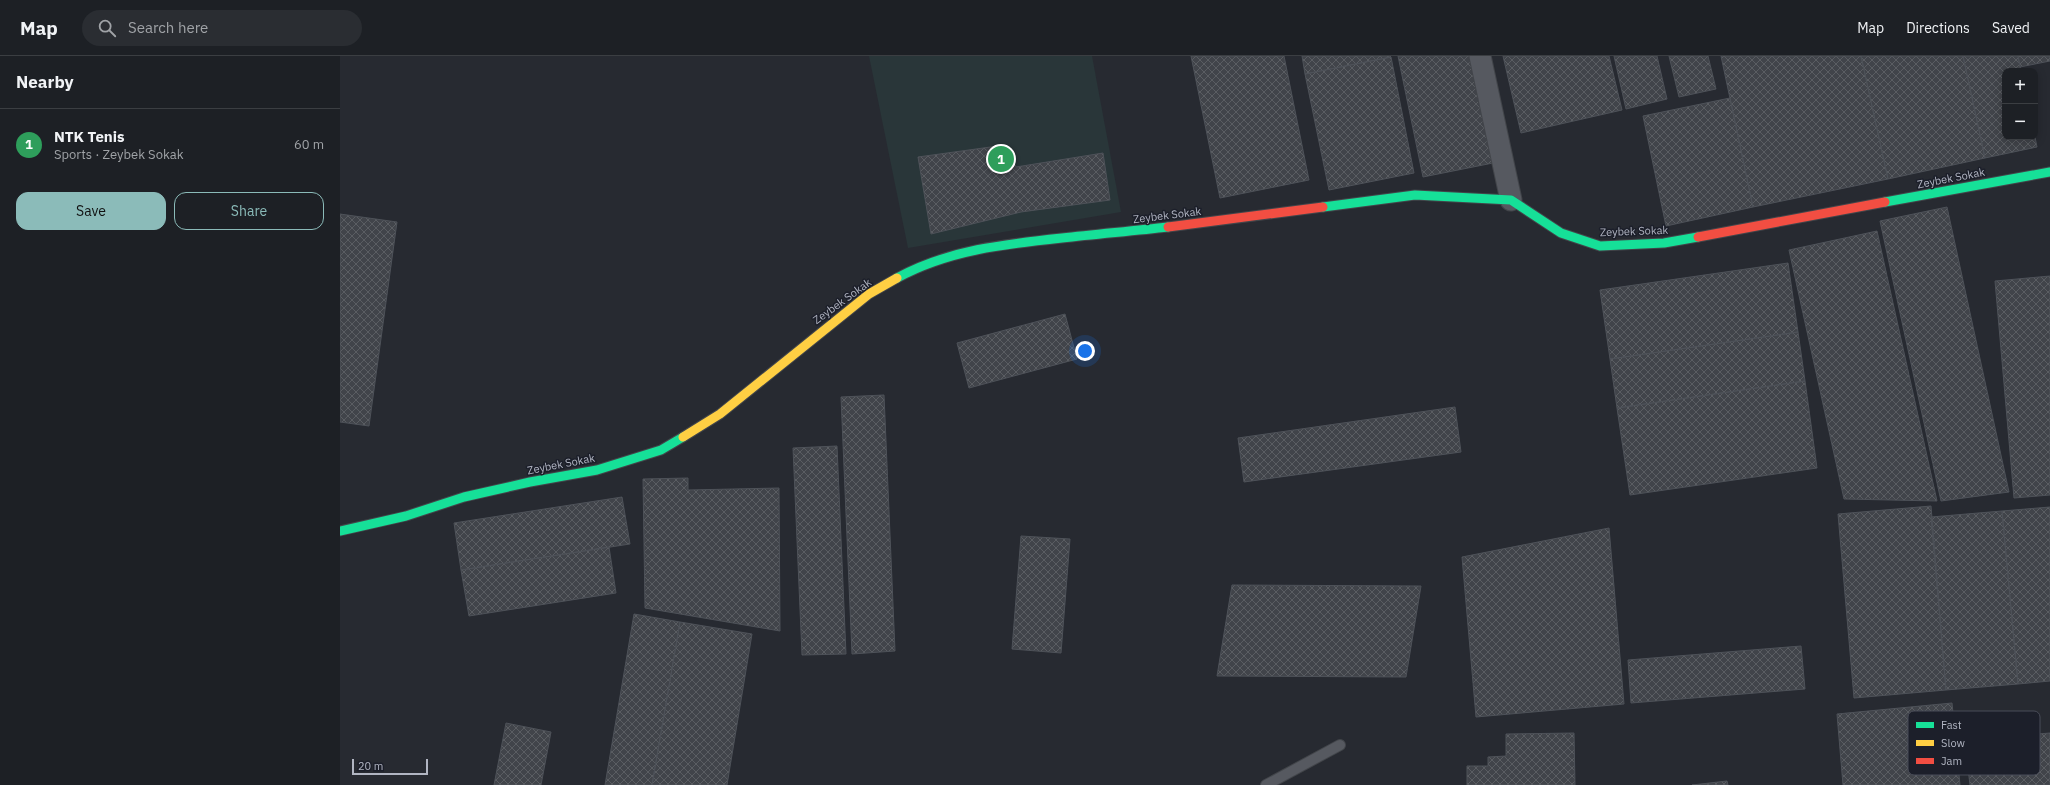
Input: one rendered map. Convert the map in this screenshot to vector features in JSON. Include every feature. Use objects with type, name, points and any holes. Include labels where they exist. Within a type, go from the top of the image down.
[{"type":"street","points":[[1480,56],[1511,200]]},
{"type":"street","name":"Zeybek Sokak","points":[[340,531],[406,516],[464,497],[530,482],[597,470],[660,450],[720,414],[869,294],[912,270],[953,255],[1002,244],[1168,227],[1415,195],[1511,200],[1562,233],[1600,246],[1664,243],[2050,172]]},
{"type":"lane","points":[[1266,785],[1340,745]]},
{"type":"shaded area","points":[[869,56],[1092,56],[1121,212],[908,248]]},
{"type":"building","points":[[1191,56],[1284,56],[1309,180],[1220,198]]},
{"type":"building","points":[[1302,56],[1390,56],[1391,57],[1305,74]]},
{"type":"building","points":[[1398,56],[1471,56],[1493,163],[1423,177]]},
{"type":"building","points":[[1503,56],[1609,56],[1622,110],[1521,133]]},
{"type":"building","points":[[1614,56],[1657,56],[1667,99],[1626,109]]},
{"type":"building","points":[[1669,56],[1708,56],[1716,89],[1679,97]]},
{"type":"building","points":[[1721,56],[1861,56],[1888,179],[1753,207]]},
{"type":"building","points":[[1861,56],[1963,56],[1985,158],[1888,179]]},
{"type":"building","points":[[1963,56],[2018,56],[2020,68],[2002,68],[2002,140],[2036,140],[2037,147],[1985,158]]},
{"type":"building","points":[[2018,56],[2050,56],[2050,61],[2020,67]]},
{"type":"building","points":[[1391,57],[1414,173],[1329,190],[1305,74]]},
{"type":"building","points":[[1730,98],[1753,207],[1666,226],[1643,116]]},
{"type":"building","points":[[1005,145],[1016,167],[1103,153],[1110,200],[1021,212],[931,234],[918,157]]},
{"type":"building","points":[[1947,207],[2009,492],[1941,501],[1880,221]]},
{"type":"building","points":[[340,214],[397,222],[369,426],[340,422]]},
{"type":"building","points":[[1877,231],[1937,501],[1844,499],[1789,250]]},
{"type":"building","points":[[1788,263],[1798,332],[1610,359],[1600,290]]},
{"type":"building","points":[[2050,276],[2050,495],[2014,498],[1995,281]]},
{"type":"building","points":[[1065,314],[1077,359],[969,388],[957,343]]},
{"type":"building","points":[[1798,332],[1805,381],[1617,408],[1610,359]]},
{"type":"building","points":[[1805,381],[1817,468],[1630,495],[1617,408]]},
{"type":"building","points":[[884,395],[895,651],[852,654],[841,397]]},
{"type":"building","points":[[1455,407],[1461,452],[1244,482],[1238,438]]},
{"type":"building","points":[[837,446],[846,654],[802,655],[793,448]]},
{"type":"building","points":[[688,478],[688,490],[779,488],[780,631],[645,608],[643,479]]},
{"type":"building","points":[[622,497],[630,544],[461,570],[454,523]]},
{"type":"building","points":[[1931,506],[1946,690],[1854,698],[1838,514]]},
{"type":"building","points":[[2050,507],[2050,681],[2018,684],[2002,511]]},
{"type":"building","points":[[2002,511],[2018,684],[1946,690],[1931,517]]},
{"type":"building","points":[[1609,528],[1624,704],[1476,717],[1462,557]]},
{"type":"building","points":[[1021,536],[1070,539],[1061,653],[1012,649]]},
{"type":"building","points":[[609,547],[616,593],[469,616],[461,570]]},
{"type":"building","points":[[1232,585],[1421,586],[1406,677],[1217,676]]},
{"type":"building","points":[[634,614],[680,622],[652,785],[605,785]]},
{"type":"building","points":[[680,622],[752,634],[727,785],[652,785]]},
{"type":"building","points":[[1801,646],[1805,689],[1631,703],[1628,660]]},
{"type":"building","points":[[1952,703],[1953,711],[1908,711],[1908,775],[1959,775],[1960,785],[1843,785],[1837,714]]},
{"type":"building","points":[[506,723],[551,732],[541,785],[494,785]]},
{"type":"building","points":[[1574,733],[1575,785],[1467,785],[1467,766],[1488,766],[1488,757],[1506,756],[1506,734]]},
{"type":"building","points":[[2050,733],[2050,785],[1970,785],[1969,775],[2040,775],[2040,734]]},
{"type":"building","points":[[1727,781],[1728,785],[1692,785]]},
{"type":"traffic: fast","points":[[1885,202],[2050,172]]},
{"type":"traffic: fast","points":[[1323,207],[1415,195],[1511,200],[1561,233],[1600,246],[1664,243],[1698,237]]},
{"type":"traffic: fast","points":[[897,278],[916,268],[936,261],[998,246],[1168,227]]},
{"type":"traffic: fast","points":[[340,531],[406,516],[464,497],[530,482],[597,470],[661,450],[683,437]]},
{"type":"traffic: slow","points":[[683,437],[720,414],[869,294],[897,278]]},
{"type":"traffic: jam","points":[[1698,237],[1885,202]]},
{"type":"traffic: jam","points":[[1168,227],[1323,207]]},
{"type":"place","name":"NTK Tenis","points":[[1001,159]]}]
